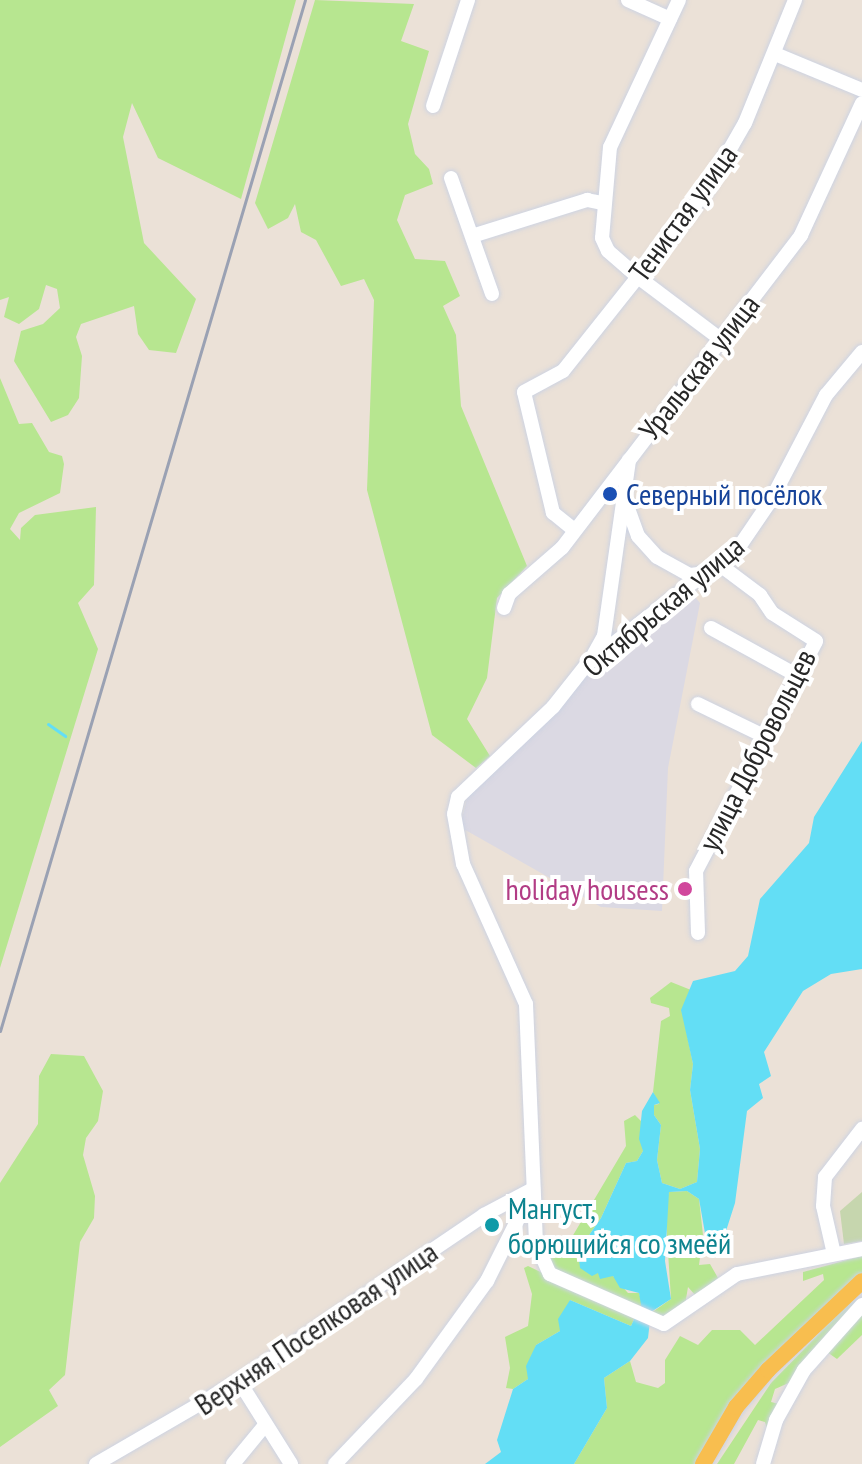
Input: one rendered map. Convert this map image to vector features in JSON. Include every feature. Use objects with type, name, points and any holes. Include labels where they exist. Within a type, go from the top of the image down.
[{"type":"main road","points":[[703,1464],[752,1389],[862,1281]]},
{"type":"street","points":[[433,106],[468,0]]},
{"type":"street","points":[[628,0],[670,19]]},
{"type":"street","points":[[679,0],[610,147],[602,203],[602,238],[608,251],[638,277],[719,338]]},
{"type":"street","name":"Тенистая улица","points":[[573,529],[553,513],[524,392],[563,371],[706,191],[745,123],[795,0]]},
{"type":"street","points":[[775,54],[862,90]]},
{"type":"street","name":"Уральская улица","points":[[504,608],[509,594],[562,548],[573,529],[801,235],[862,103]]},
{"type":"street","points":[[451,178],[492,294]]},
{"type":"street","points":[[472,236],[587,200],[602,203]]},
{"type":"street","name":"Октябрьская улица","points":[[533,1189],[526,1004],[463,864],[455,828],[458,797],[553,707],[587,664],[714,569],[755,525],[826,395],[862,352]]},
{"type":"street","points":[[587,664],[604,636],[631,456]]},
{"type":"street","points":[[624,489],[634,528],[650,551],[682,572],[714,569]]},
{"type":"street","name":"улица Добровольцев","points":[[698,933],[696,871],[816,641],[772,613],[760,595],[714,569]]},
{"type":"street","points":[[711,628],[798,676]]},
{"type":"street","points":[[698,704],[766,737]]},
{"type":"street","points":[[834,1254],[823,1206],[825,1177],[862,1129]]},
{"type":"street","points":[[533,1189],[537,1249],[546,1269],[561,1282],[658,1323],[669,1322],[737,1274],[862,1249]]},
{"type":"street","points":[[335,1464],[416,1379],[487,1281],[533,1189]]},
{"type":"street","name":"Верхняя Поселковая улица","points":[[96,1464],[239,1381],[484,1215],[533,1189]]},
{"type":"street","points":[[763,1464],[776,1420],[804,1370],[862,1305]]},
{"type":"street","points":[[239,1381],[291,1464]]},
{"type":"street","points":[[233,1464],[265,1425]]},
{"type":"shaded area","points":[[691,592],[700,603],[668,768],[662,911],[601,907],[460,827],[468,795],[593,666]]},
{"type":"green space","points":[[0,0],[296,0],[241,199],[158,158],[132,103],[123,137],[144,243],[196,299],[176,353],[149,350],[138,334],[134,306],[81,324],[76,337],[82,356],[79,398],[68,415],[51,422],[14,361],[21,331],[43,324],[60,308],[57,289],[46,285],[39,309],[19,324],[4,317],[9,297],[0,300]]},
{"type":"green space","points":[[315,0],[414,4],[401,41],[429,51],[408,124],[415,154],[429,169],[433,184],[405,195],[397,220],[415,259],[445,261],[460,296],[443,306],[456,335],[461,406],[527,566],[497,598],[487,678],[467,719],[490,756],[476,768],[432,735],[367,490],[374,300],[364,279],[341,286],[316,240],[301,232],[295,204],[288,218],[268,229],[255,203]]},
{"type":"green space","points":[[0,378],[19,424],[32,423],[49,452],[62,456],[64,464],[60,493],[19,513],[10,529],[20,540],[21,528],[35,515],[96,507],[94,585],[78,603],[98,649],[0,968]]},
{"type":"green space","points":[[671,982],[691,990],[682,1010],[693,1064],[690,1090],[700,1149],[697,1182],[680,1189],[662,1183],[657,1160],[661,1125],[654,1115],[654,1105],[659,1104],[653,1092],[661,1021],[670,1016],[669,1008],[651,1003],[650,998]]},
{"type":"green space","points":[[51,1054],[84,1056],[103,1091],[98,1121],[86,1138],[83,1155],[95,1196],[94,1218],[80,1242],[65,1375],[49,1390],[58,1406],[0,1447],[0,1183],[38,1124],[39,1076]]},
{"type":"green space","points":[[635,1115],[641,1121],[643,1151],[637,1161],[626,1163],[601,1218],[578,1251],[598,1272],[613,1276],[628,1293],[639,1293],[644,1310],[559,1278],[543,1259],[541,1215],[543,1236],[558,1242],[572,1237],[626,1146],[624,1121]]},
{"type":"green space","points":[[687,1191],[699,1199],[703,1235],[699,1265],[710,1264],[718,1278],[696,1296],[688,1287],[685,1305],[667,1318],[651,1313],[671,1299],[665,1204],[669,1192]]},
{"type":"green space","points":[[862,1192],[862,1241],[844,1244],[840,1211]]},
{"type":"green space","points":[[862,1256],[862,1275],[834,1297],[698,1464],[574,1464],[607,1408],[604,1378],[630,1361],[636,1382],[658,1388],[665,1383],[665,1360],[680,1336],[698,1345],[712,1330],[740,1330],[755,1345],[824,1280],[823,1274],[803,1281],[803,1272]]},
{"type":"green space","points":[[528,1266],[635,1317],[631,1326],[570,1300],[560,1331],[536,1345],[528,1379],[513,1389],[506,1388],[510,1368],[505,1337],[528,1326],[532,1294],[524,1268]]},
{"type":"green space","points":[[861,1297],[791,1382],[775,1389],[771,1402],[779,1404],[769,1434],[765,1422],[758,1420],[734,1464],[717,1464],[771,1383],[847,1305]]},
{"type":"green space","points":[[862,1312],[862,1335],[837,1359],[827,1352]]},
{"type":"water","points":[[862,741],[862,969],[831,974],[803,991],[764,1052],[771,1076],[759,1084],[763,1098],[747,1111],[735,1203],[726,1231],[706,1239],[699,1199],[687,1191],[669,1192],[665,1261],[671,1299],[651,1312],[648,1338],[630,1361],[604,1378],[607,1408],[574,1464],[485,1464],[501,1452],[497,1440],[513,1389],[528,1379],[526,1366],[536,1345],[560,1331],[558,1319],[570,1300],[631,1326],[635,1317],[643,1317],[639,1293],[620,1288],[613,1276],[600,1279],[598,1273],[592,1276],[580,1268],[578,1251],[601,1218],[626,1163],[637,1161],[643,1151],[639,1139],[642,1111],[653,1092],[660,1103],[654,1105],[654,1115],[661,1125],[657,1160],[662,1183],[680,1189],[697,1182],[700,1149],[690,1090],[693,1064],[681,1010],[693,981],[735,971],[748,956],[760,899],[809,843],[814,817]]},
{"type":"waterway","points":[[48,724],[65,736]]},
{"type":"railway","points":[[0,1031],[305,0]]},
{"type":"place","name":"Северный посёлок","points":[[610,494]]},
{"type":"place","name":"holiday housess","points":[[685,889]]},
{"type":"place","name":"Мангуст, борющийся со змеёй","points":[[492,1225]]}]
